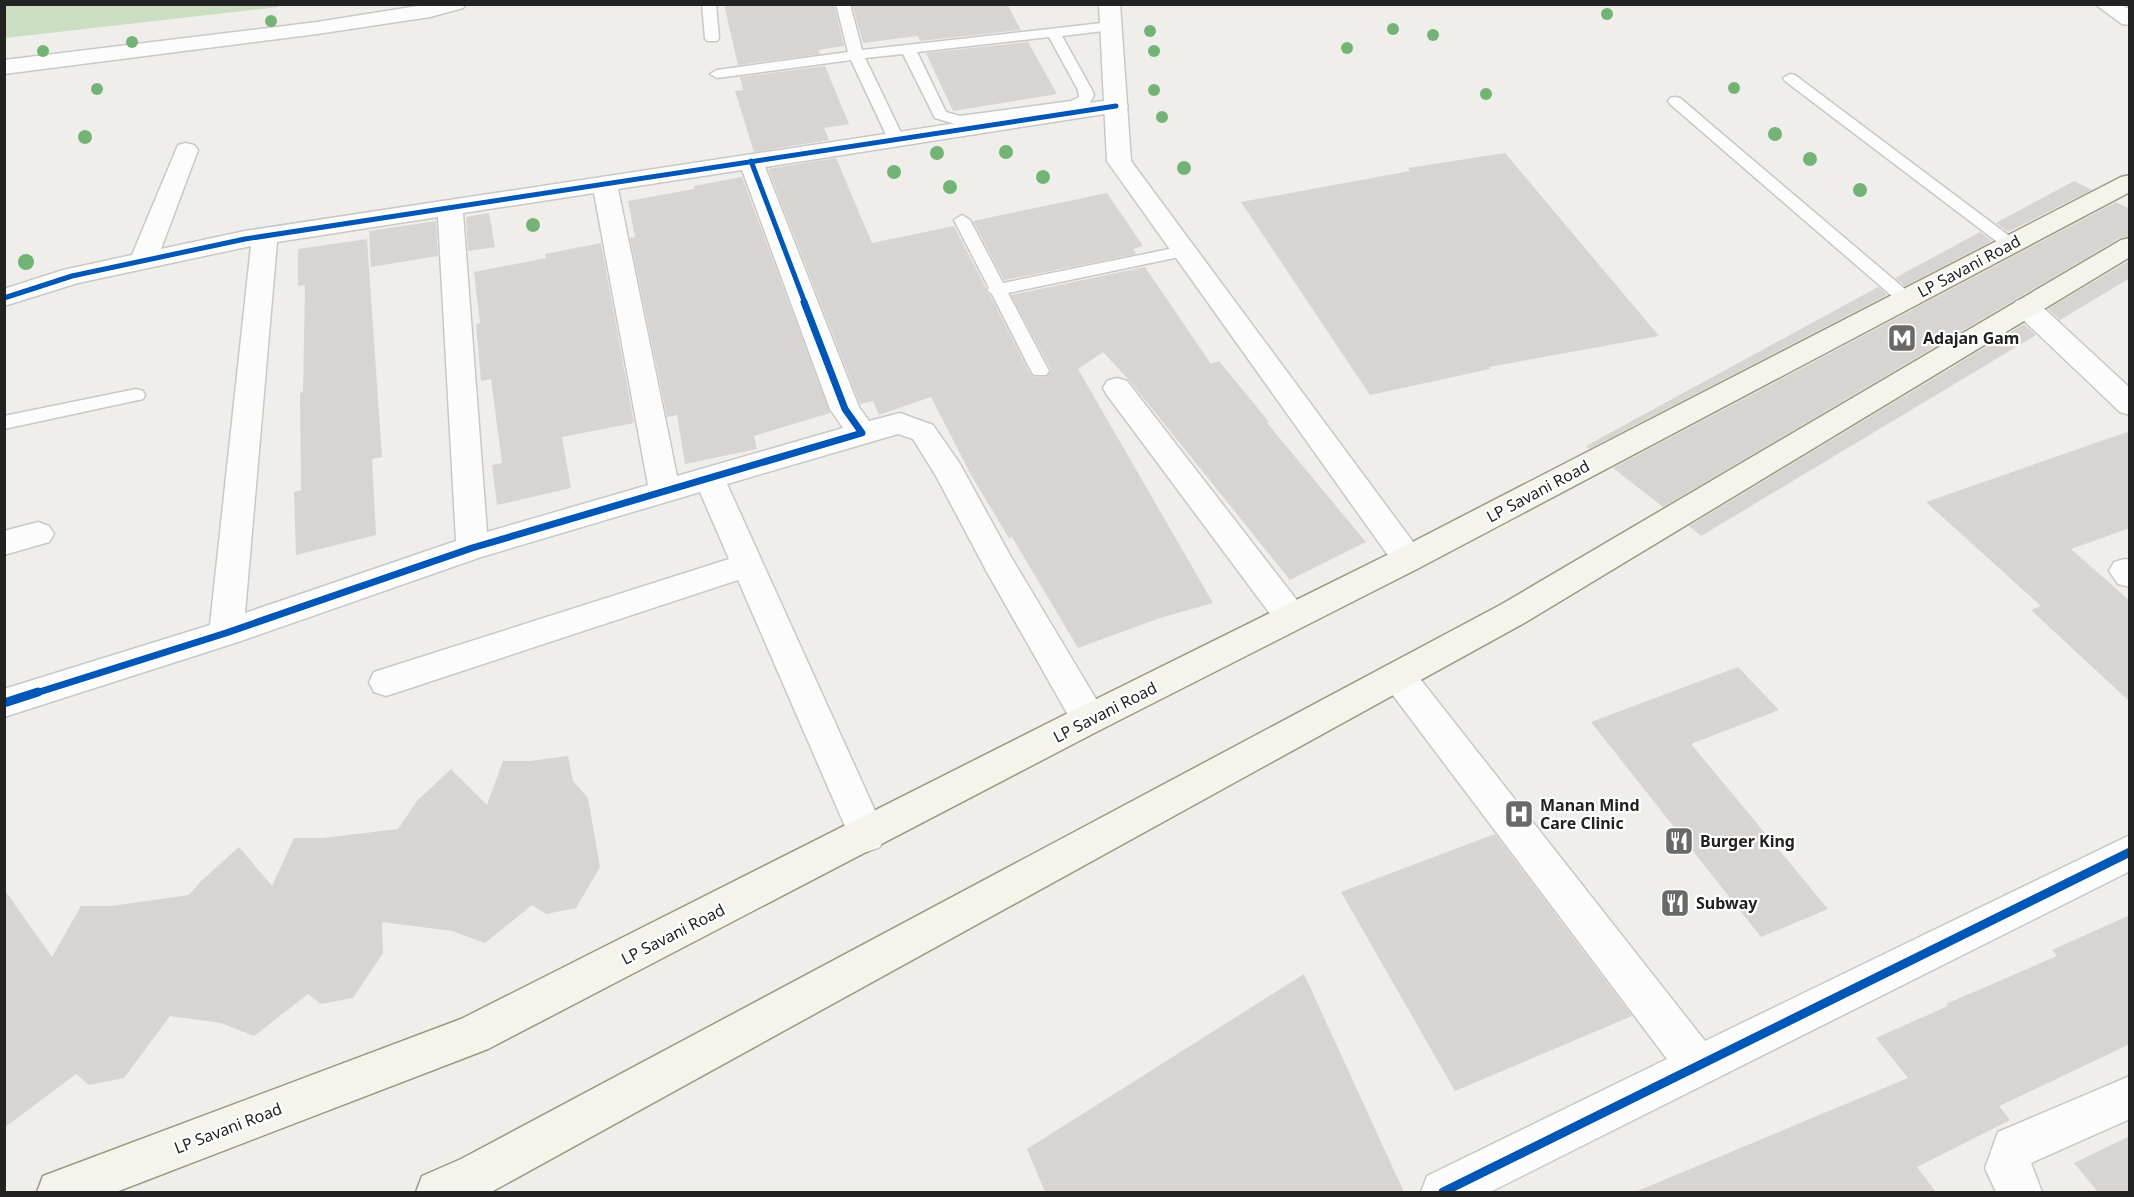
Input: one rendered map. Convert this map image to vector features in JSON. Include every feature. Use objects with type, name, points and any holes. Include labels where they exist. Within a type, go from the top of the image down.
[{"type":"main road","name":"LP Savani Road","points":[[58,1192],[473,1035],[867,835],[1089,719],[1408,559],[2130,182]]},
{"type":"main road","points":[[438,1192],[498,1164],[1514,613],[2130,246]]},
{"type":"street","points":[[317,28],[324,4]]},
{"type":"street","points":[[4,67],[317,28],[430,11],[456,4]]},
{"type":"street","points":[[2105,4],[2130,19]]},
{"type":"street","points":[[1110,15],[1119,161],[1408,559]]},
{"type":"street","points":[[4,298],[72,276],[265,236],[1116,106]]},
{"type":"street","points":[[143,261],[186,150]]},
{"type":"street","points":[[751,161],[845,409],[862,432]]},
{"type":"street","points":[[604,183],[665,492]]},
{"type":"street","points":[[450,208],[472,548]]},
{"type":"street","points":[[226,633],[265,236]]},
{"type":"street","points":[[2026,307],[2130,405]]},
{"type":"street","points":[[1117,388],[1291,617]]},
{"type":"street","points":[[4,703],[226,633],[472,548],[862,432],[900,423],[923,432],[950,472],[999,565],[1089,719]]},
{"type":"street","points":[[709,478],[867,835]]},
{"type":"street","points":[[4,543],[38,534]]},
{"type":"street","points":[[386,682],[747,565]]},
{"type":"street","points":[[1398,676],[1698,1066]]},
{"type":"street","points":[[1443,1192],[2130,852]]},
{"type":"street","points":[[2020,1192],[2007,1168],[2014,1148],[2130,1097]]},
{"type":"lane","points":[[709,4],[712,38]]},
{"type":"lane","points":[[843,4],[856,55],[896,139]]},
{"type":"lane","points":[[717,74],[856,55],[1054,33],[1110,15]]},
{"type":"lane","points":[[908,49],[940,115],[959,121],[1074,105],[1085,100],[1087,96],[1085,90],[1054,33]]},
{"type":"lane","points":[[1790,78],[2010,244]]},
{"type":"lane","points":[[1675,101],[1906,298]]},
{"type":"lane","points":[[962,220],[996,290],[1040,371]]},
{"type":"lane","points":[[996,290],[1184,251]]},
{"type":"lane","points":[[4,423],[136,395]]},
{"type":"green space","points":[[4,5],[279,5],[278,7],[5,38]]},
{"type":"building","points":[[724,4],[834,4],[844,46],[818,50],[820,54],[738,65]]},
{"type":"building","points":[[852,4],[1007,4],[1021,30],[920,41],[918,36],[863,43]]},
{"type":"building","points":[[1028,42],[1057,94],[953,111],[926,53]]},
{"type":"building","points":[[825,66],[849,124],[824,128],[829,140],[754,152],[735,91],[743,90],[740,77]]},
{"type":"building","points":[[1505,153],[1659,336],[1489,367],[1490,369],[1370,395],[1241,202],[1410,171],[1408,168]]},
{"type":"building","points":[[836,158],[872,243],[954,226],[986,292],[990,295],[1029,372],[1034,377],[1046,377],[1051,370],[1011,295],[1145,267],[1211,364],[1219,361],[1269,422],[1267,423],[1366,542],[1290,580],[1129,380],[1103,352],[1078,369],[1213,603],[1160,618],[1078,648],[1012,537],[1009,538],[971,475],[931,397],[879,415],[873,401],[860,404],[768,169]]},
{"type":"building","points":[[742,177],[830,413],[754,436],[757,449],[685,464],[677,415],[667,417],[630,238],[635,237],[628,201],[694,189],[694,186]]},
{"type":"building","points":[[2074,181],[2092,190],[2008,232],[1996,223]]},
{"type":"building","points":[[1107,193],[1143,246],[1133,249],[1136,254],[1004,280],[973,221]]},
{"type":"building","points":[[2116,202],[2130,209],[2130,236],[2120,238],[1663,507],[1613,468]]},
{"type":"building","points":[[489,213],[495,247],[468,251],[466,217]]},
{"type":"building","points":[[436,221],[438,256],[371,267],[369,231]]},
{"type":"building","points":[[1980,232],[1992,241],[1905,286],[1895,278]]},
{"type":"building","points":[[367,239],[382,457],[372,459],[376,535],[296,555],[294,492],[301,490],[300,393],[303,392],[305,285],[298,286],[298,249]]},
{"type":"building","points":[[601,243],[634,423],[562,437],[571,488],[497,505],[492,465],[502,463],[491,379],[481,381],[476,324],[480,323],[474,272],[546,258],[545,254]]},
{"type":"building","points":[[2130,260],[2130,278],[2060,320],[2048,309]]},
{"type":"building","points":[[1878,287],[1887,295],[1589,449],[1586,446]]},
{"type":"building","points":[[2024,324],[2036,335],[1701,536],[1689,526]]},
{"type":"building","points":[[2130,431],[2130,528],[2071,549],[2130,601],[2130,702],[2031,610],[2041,606],[1926,502]]},
{"type":"building","points":[[1738,667],[1779,710],[1691,744],[1828,909],[1761,937],[1591,722]]},
{"type":"building","points":[[568,756],[573,781],[588,798],[600,867],[576,908],[546,914],[532,905],[485,943],[452,931],[382,922],[383,953],[353,998],[321,1004],[308,994],[254,1036],[221,1023],[170,1016],[124,1078],[89,1085],[76,1074],[4,1128],[4,889],[52,957],[81,906],[111,906],[189,895],[239,847],[272,886],[294,838],[323,838],[398,829],[417,801],[451,769],[487,805],[503,761],[530,761]]},
{"type":"building","points":[[1495,834],[1632,1016],[1455,1091],[1341,892]]},
{"type":"building","points":[[2130,915],[2130,1044],[1999,1106],[2010,1120],[1917,1167],[1936,1192],[1635,1192],[1908,1078],[1876,1038],[1948,1006],[1946,1004],[2057,956],[2052,950]]},
{"type":"building","points":[[1304,974],[1404,1192],[1045,1192],[1027,1149]]},
{"type":"building","points":[[2130,1136],[2130,1192],[2098,1192],[2074,1163]]},
{"type":"cycle path","points":[[4,298],[72,276],[245,239],[1116,106]]},
{"type":"cycle path","points":[[4,703],[226,633],[472,548],[862,433],[845,409],[751,161]]},
{"type":"cycle path","points":[[1443,1192],[2130,852]]},
{"type":"place","name":"Adajan Gam","points":[[1902,338]]},
{"type":"place","name":"Manan Mind Care Clinic","points":[[1519,814]]},
{"type":"place","name":"Burger King","points":[[1679,841]]},
{"type":"place","name":"Subway","points":[[1675,903]]}]
